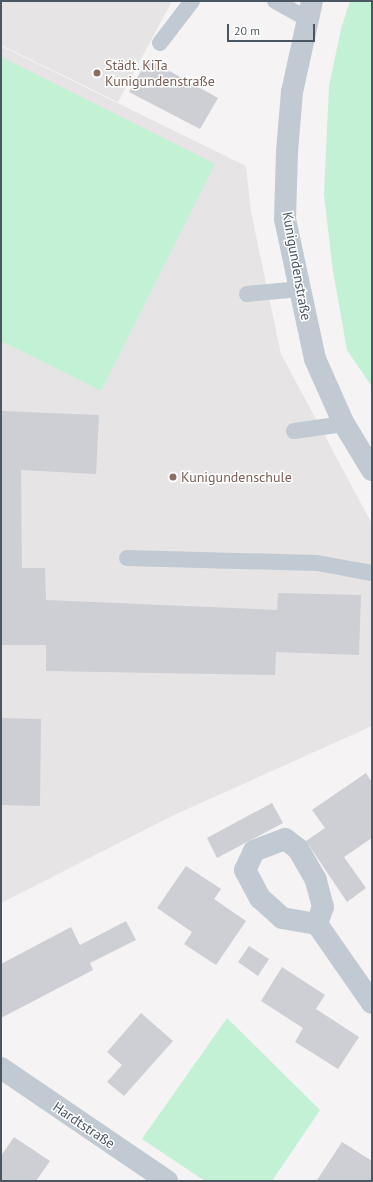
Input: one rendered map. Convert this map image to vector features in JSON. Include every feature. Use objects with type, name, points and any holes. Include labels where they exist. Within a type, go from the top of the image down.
[{"type":"street","name":"Kunigundenstraße","points":[[310,10],[292,92],[287,152],[285,219],[315,359],[344,424],[372,470]]},
{"type":"street","points":[[317,924],[372,1003]]},
{"type":"street","name":"Hardtstraße","points":[[1,1068],[167,1181]]},
{"type":"lane","points":[[160,43],[192,1]]},
{"type":"lane","points":[[275,1],[310,10]]},
{"type":"lane","points":[[247,294],[300,289]]},
{"type":"lane","points":[[294,431],[344,424]]},
{"type":"lane","points":[[128,558],[317,563],[372,573]]},
{"type":"shaded area","name":"Städt. KiTa Kunigundenstraße","points":[[1,1],[172,1],[118,102],[1,45]]},
{"type":"shaded area","name":"Kunigundenschule","points":[[1,46],[246,166],[251,212],[281,354],[372,524],[372,726],[174,815],[1,903]]},
{"type":"green space","points":[[350,1],[372,1],[372,387],[347,350],[333,271],[324,195],[329,86],[341,29]]},
{"type":"green space","points":[[1,57],[215,164],[101,391],[1,341]]},
{"type":"green space","points":[[227,1018],[320,1110],[272,1181],[205,1181],[142,1139]]},
{"type":"building","points":[[148,59],[218,98],[200,129],[129,92]]},
{"type":"building","points":[[1,411],[99,415],[96,474],[21,470],[22,568],[45,568],[46,600],[277,610],[278,593],[361,595],[359,655],[276,652],[275,675],[46,671],[46,645],[1,645]]},
{"type":"building","points":[[1,718],[41,719],[40,806],[1,805]]},
{"type":"building","points":[[366,773],[372,782],[372,838],[344,857],[366,888],[347,902],[306,841],[325,828],[312,810]]},
{"type":"building","points":[[272,803],[283,823],[217,858],[207,838]]},
{"type":"building","points":[[186,866],[221,889],[214,899],[246,921],[216,965],[184,944],[192,932],[157,908]]},
{"type":"building","points":[[126,921],[136,940],[90,963],[93,970],[1,1018],[1,964],[71,927],[80,945]]},
{"type":"building","points":[[249,946],[269,959],[258,976],[238,962]]},
{"type":"building","points":[[282,967],[325,995],[316,1009],[359,1037],[338,1069],[295,1042],[303,1028],[261,1001]]},
{"type":"building","points":[[141,1013],[173,1041],[124,1096],[107,1082],[122,1065],[107,1052]]},
{"type":"building","points":[[14,1137],[50,1161],[36,1181],[1,1181],[1,1156]]},
{"type":"building","points":[[342,1142],[372,1161],[372,1181],[317,1180]]},
{"type":"place","name":"Städt. KiTa Kunigundenstraße","points":[[97,73]]},
{"type":"place","name":"Kunigundenschule","points":[[173,477]]}]
